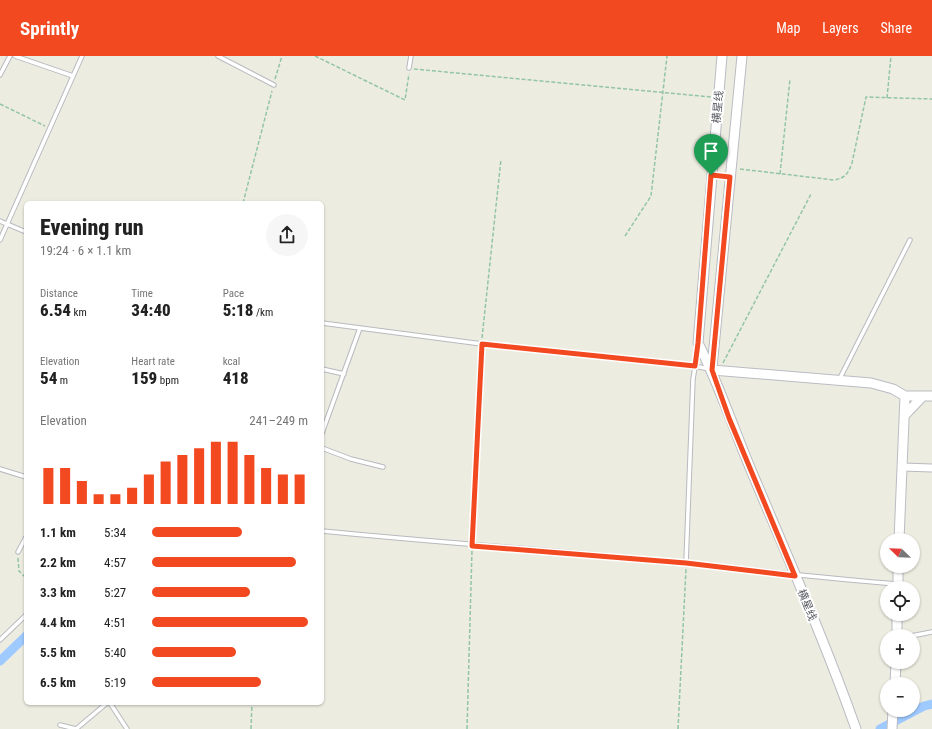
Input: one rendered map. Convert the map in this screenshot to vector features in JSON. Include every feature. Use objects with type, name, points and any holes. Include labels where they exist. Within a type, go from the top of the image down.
[{"type":"street","name":"横星线","points":[[722,56],[698,343],[715,370],[729,418],[856,727]]},
{"type":"street","name":"横星线","points":[[715,370],[730,173],[742,56]]},
{"type":"street","points":[[715,370],[871,383],[893,389],[905,396],[928,396]]},
{"type":"street","points":[[899,533],[905,396]]},
{"type":"street","points":[[904,416],[928,396]]},
{"type":"street","points":[[902,467],[932,468]]},
{"type":"street","points":[[892,729],[893,717]]},
{"type":"lane","points":[[0,74],[10,56]]},
{"type":"lane","points":[[15,56],[73,76]]},
{"type":"lane","points":[[0,240],[82,56]]},
{"type":"lane","points":[[218,56],[274,85]]},
{"type":"lane","points":[[409,68],[411,56]]},
{"type":"lane","points":[[711,175],[730,173]]},
{"type":"lane","points":[[0,221],[24,231]]},
{"type":"lane","points":[[838,381],[910,240]]},
{"type":"lane","points":[[324,323],[482,344],[695,366],[715,370]]},
{"type":"lane","points":[[324,428],[360,328]]},
{"type":"lane","points":[[686,563],[693,379],[698,343]]},
{"type":"lane","points":[[324,369],[344,374]]},
{"type":"lane","points":[[324,449],[351,459],[383,467]]},
{"type":"lane","points":[[0,469],[24,476]]},
{"type":"lane","points":[[324,531],[472,546],[686,563],[880,584]]},
{"type":"lane","points":[[18,552],[24,541]]},
{"type":"lane","points":[[0,640],[24,617]]},
{"type":"lane","points":[[920,634],[932,632]]},
{"type":"lane","points":[[60,725],[76,728],[105,705]]},
{"type":"lane","points":[[109,705],[127,729]]},
{"type":"path","points":[[244,201],[282,56]]},
{"type":"path","points":[[316,56],[406,100],[409,68],[718,97]]},
{"type":"path","points":[[625,236],[652,196],[667,56]]},
{"type":"path","points":[[887,98],[891,56]]},
{"type":"path","points":[[780,174],[790,79]]},
{"type":"path","points":[[730,173],[780,174],[834,180],[843,178],[849,173],[852,163],[866,97],[932,99]]},
{"type":"path","points":[[0,104],[50,128]]},
{"type":"path","points":[[467,729],[472,546],[482,344],[501,159]]},
{"type":"path","points":[[715,370],[811,194]]},
{"type":"path","points":[[18,552],[17,561],[19,571],[24,576]]},
{"type":"path","points":[[678,729],[686,563]]},
{"type":"path","points":[[251,729],[252,705]]},
{"type":"waterway","points":[[0,661],[24,638]]},
{"type":"waterway","points":[[880,729],[924,706],[932,704]]},
{"type":"route","points":[[711,175],[730,177],[712,370],[729,418],[795,576],[686,563],[472,546],[482,344],[695,366],[711,175]]}]
